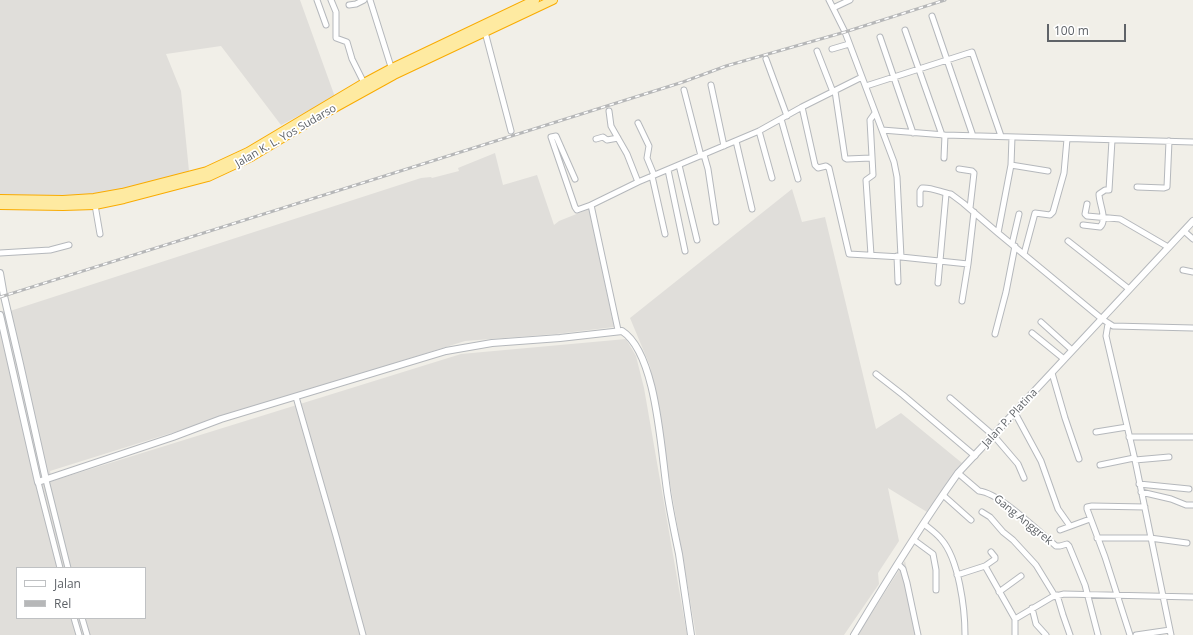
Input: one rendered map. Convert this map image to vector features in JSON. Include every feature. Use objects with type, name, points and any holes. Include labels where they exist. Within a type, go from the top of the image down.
[{"type":"highway","name":"Jalan K. L. Yos Sudarso","points":[[0,205],[95,205],[208,177],[251,157],[393,72],[535,0]]},
{"type":"highway","name":"Jalan K. L. Yos Sudarso","points":[[0,199],[63,200],[94,198],[122,193],[207,171],[248,152],[364,83],[485,32],[553,0]]},
{"type":"street","points":[[317,0],[326,25]]},
{"type":"street","points":[[331,0],[336,12],[336,38],[347,42],[352,59],[364,83]]},
{"type":"street","points":[[349,5],[356,4],[364,0]]},
{"type":"street","points":[[370,0],[393,72]]},
{"type":"street","points":[[829,0],[866,86],[896,169],[899,256],[898,282]]},
{"type":"street","points":[[833,8],[850,0]]},
{"type":"street","points":[[932,16],[973,136]]},
{"type":"street","points":[[905,30],[944,135],[944,158]]},
{"type":"street","points":[[485,32],[510,131]]},
{"type":"street","points":[[880,37],[913,133]]},
{"type":"street","points":[[832,49],[849,44]]},
{"type":"street","points":[[817,51],[834,92],[845,158],[871,158]]},
{"type":"street","points":[[866,86],[972,52],[1001,136]]},
{"type":"street","points":[[766,59],[787,116]]},
{"type":"street","points":[[575,180],[556,136],[552,137],[551,138],[575,207],[579,210],[638,182],[759,131],[802,107],[862,77]]},
{"type":"street","points":[[710,85],[724,146]]},
{"type":"street","points":[[684,90],[702,156],[708,169],[716,222]]},
{"type":"street","points":[[802,107],[815,165],[818,168],[826,166],[829,168],[847,252],[851,255],[899,256],[968,264]]},
{"type":"street","points":[[609,111],[611,126],[627,154],[638,182]]},
{"type":"street","points":[[870,255],[866,180],[873,175],[870,120],[875,113]]},
{"type":"street","points":[[781,119],[798,179]]},
{"type":"street","points":[[638,123],[649,146],[647,158],[653,176],[665,234]]},
{"type":"street","points":[[882,130],[944,135],[1193,142]]},
{"type":"street","points":[[759,131],[772,178]]},
{"type":"street","points":[[596,139],[603,137],[607,140],[618,138]]},
{"type":"street","points":[[998,233],[1011,165],[1012,137]]},
{"type":"street","points":[[1024,254],[1035,213],[1050,215],[1054,212],[1064,173],[1067,139]]},
{"type":"street","points":[[1083,225],[1100,227],[1103,225],[1104,217],[1099,194],[1105,190],[1109,190],[1112,140]]},
{"type":"street","points":[[736,141],[752,209]]},
{"type":"street","points":[[1137,187],[1167,187],[1169,141]]},
{"type":"street","points":[[679,165],[697,240]]},
{"type":"street","points":[[1011,165],[1048,171]]},
{"type":"street","points":[[668,170],[685,251]]},
{"type":"street","points":[[959,170],[972,171],[974,173],[968,264],[962,301]]},
{"type":"street","points":[[920,204],[920,191],[922,188],[951,194],[1108,324],[1113,326],[1193,328]]},
{"type":"street","points":[[938,283],[946,194]]},
{"type":"street","points":[[1087,204],[1085,214],[1087,216],[1120,219],[1168,247]]},
{"type":"street","points":[[95,205],[100,234]]},
{"type":"street","points":[[591,205],[618,330]]},
{"type":"street","points":[[995,334],[1006,292],[1019,214]]},
{"type":"street","name":"Jalan P. Platina","points":[[854,635],[898,564],[958,473],[1193,221]]},
{"type":"street","points":[[1184,231],[1193,239]]},
{"type":"street","points":[[1068,241],[1129,289]]},
{"type":"street","points":[[0,253],[50,250],[69,245]]},
{"type":"street","points":[[1183,270],[1193,272]]},
{"type":"street","points":[[0,273],[46,480],[68,567]]},
{"type":"street","points":[[0,315],[38,482],[60,567]]},
{"type":"street","points":[[1041,322],[1072,350]]},
{"type":"street","points":[[1108,324],[1106,336],[1134,459],[1170,633],[1136,635]]},
{"type":"street","points":[[38,482],[221,419],[457,348],[492,343],[560,338],[618,330],[627,334],[637,346],[653,395],[662,445],[668,499],[679,554],[691,635]]},
{"type":"street","points":[[1032,333],[1064,360]]},
{"type":"street","points":[[1052,373],[1079,459]]},
{"type":"street","points":[[876,374],[975,456]]},
{"type":"street","points":[[296,397],[363,635]]},
{"type":"street","points":[[950,398],[994,436],[1018,464],[1024,478]]},
{"type":"street","points":[[1015,413],[1042,461],[1058,509],[1070,526]]},
{"type":"street","points":[[1096,432],[1127,427]]},
{"type":"street","points":[[1129,437],[1193,437]]},
{"type":"street","points":[[1100,465],[1134,459],[1169,457]]},
{"type":"street","name":"Gang Anggrek","points":[[958,473],[980,491],[984,491],[998,499],[1026,520],[1056,546],[1067,544],[1085,585],[1087,594]]},
{"type":"street","points":[[1139,484],[1189,488]]},
{"type":"street","points":[[1141,492],[1171,499],[1186,505],[1193,504]]},
{"type":"street","points":[[943,495],[971,520]]},
{"type":"street","points":[[1130,635],[1086,509],[1089,506],[1144,507]]},
{"type":"street","points":[[982,512],[990,517],[1003,532],[1013,540],[1036,564],[1056,595],[1070,635]]},
{"type":"street","points":[[1060,530],[1090,519]]},
{"type":"street","points":[[924,524],[942,539],[951,555],[964,604],[965,635]]},
{"type":"street","points":[[1097,538],[1150,538],[1188,543]]},
{"type":"street","points":[[914,540],[932,554],[936,570],[936,590]]},
{"type":"street","points":[[957,575],[985,566],[995,557],[991,552]]},
{"type":"street","points":[[898,564],[903,569],[905,576],[918,635]]},
{"type":"street","points":[[985,566],[1015,618],[1015,635]]},
{"type":"street","points":[[999,592],[1021,576]]},
{"type":"street","points":[[1015,618],[1056,595],[1064,594],[1193,597]]},
{"type":"street","points":[[1087,594],[1098,635]]},
{"type":"street","points":[[1032,608],[1036,624],[1046,635]]},
{"type":"street","points":[[74,619],[79,635]]},
{"type":"street","points":[[82,619],[87,635]]},
{"type":"shaded area","points":[[0,0],[300,0],[335,97],[281,125],[221,46],[166,54],[181,91],[189,171],[94,198],[0,196]]},
{"type":"shaded area","points":[[495,153],[503,185],[537,175],[554,225],[559,221],[589,209],[614,327],[556,334],[465,341],[50,471],[52,481],[461,354],[626,339],[636,356],[644,388],[687,635],[0,635],[0,311],[10,311],[421,178],[432,178],[459,171],[458,168]]},
{"type":"shaded area","points":[[792,189],[802,222],[825,217],[876,429],[901,413],[962,463],[927,512],[888,488],[899,541],[878,573],[879,584],[844,635],[696,635],[650,366],[630,318]]},
{"type":"shaded area","points":[[905,561],[921,635],[858,635],[858,634]]},
{"type":"railway","points":[[0,297],[683,82],[726,66],[845,32],[945,0]]}]
